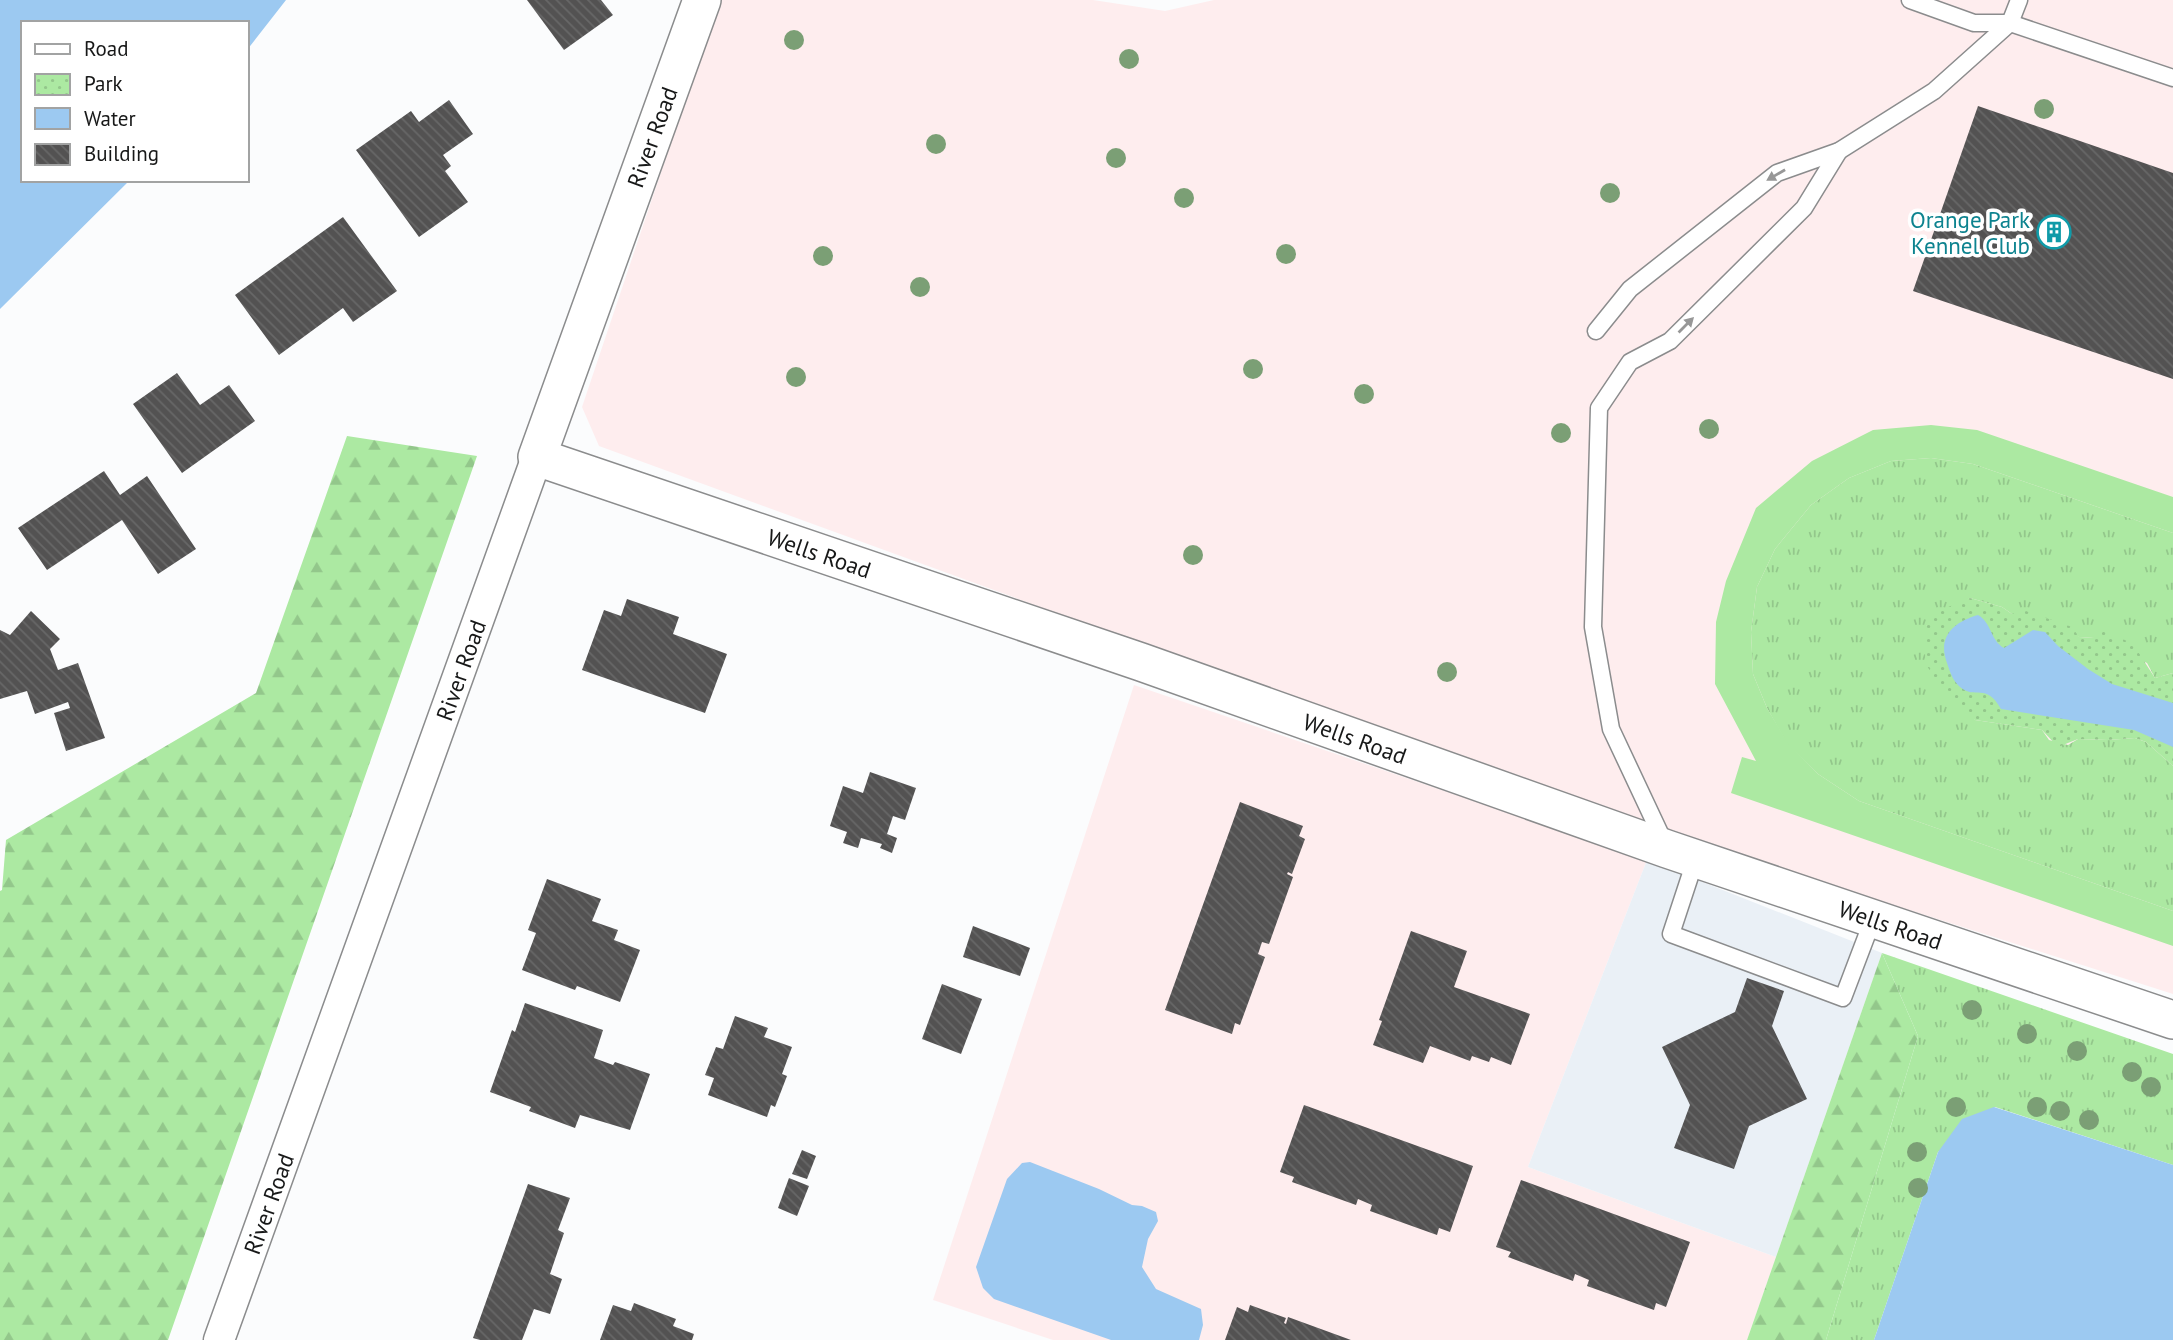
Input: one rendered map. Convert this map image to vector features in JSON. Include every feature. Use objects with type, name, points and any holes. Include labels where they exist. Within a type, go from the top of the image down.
[{"type":"street","name":"River Road","points":[[219,1340],[702,0]]},
{"type":"street","name":"Wells Road","points":[[537,457],[1141,662],[1681,854],[2173,1020]]},
{"type":"lane","points":[[1910,0],[1974,23],[2010,23],[2173,78]]},
{"type":"lane","points":[[1596,331],[1630,289],[1777,173],[1839,151],[1934,91],[2010,23],[2019,0]]},
{"type":"lane","points":[[1839,151],[1804,208],[1670,341],[1630,362],[1599,408],[1593,627],[1611,729],[1681,854],[1671,934],[1843,999],[1873,919]]},
{"type":"shaded area","points":[[719,0],[1093,0],[1165,11],[1214,0],[2173,0],[2173,994],[1605,813],[599,446],[582,407]]},
{"type":"shaded area","points":[[1134,685],[1647,860],[1528,1167],[1776,1257],[1747,1340],[1053,1340],[933,1300]]},
{"type":"shaded area","points":[[1647,860],[1882,953],[1776,1257],[1528,1167]]},
{"type":"green space","points":[[1931,425],[1977,430],[2173,497],[2173,533],[1973,464],[1931,458],[1891,461],[1849,478],[1811,505],[1775,549],[1757,587],[1751,632],[1753,674],[1767,708],[1789,745],[1818,774],[1859,801],[2173,911],[2173,946],[1731,793],[1742,757],[1756,761],[1715,684],[1716,622],[1726,581],[1756,508],[1812,461],[1873,430]]},
{"type":"green space","points":[[347,436],[477,456],[168,1340],[0,1340],[0,891],[6,840],[256,693]]},
{"type":"green space","points":[[1931,458],[1973,464],[2173,533],[2173,673],[2155,678],[2147,663],[2094,638],[2079,637],[2012,614],[2002,607],[1970,598],[1926,626],[1927,642],[1975,720],[2042,730],[2049,740],[2068,745],[2078,739],[2135,738],[2146,742],[2173,766],[2173,911],[1859,801],[1818,774],[1788,745],[1767,708],[1753,674],[1751,632],[1757,587],[1775,549],[1811,505],[1849,478],[1891,461]]},
{"type":"green space","points":[[1970,598],[2002,607],[2012,614],[2023,610],[2072,627],[2079,637],[2094,638],[2102,629],[2133,644],[2155,678],[2173,673],[2173,766],[2146,742],[2135,738],[2078,739],[2058,747],[2042,730],[1975,720],[1956,705],[1925,663],[1926,626],[1936,612]]},
{"type":"green space","points":[[1882,953],[2173,1054],[2173,1165],[1995,1107],[1938,1152],[1874,1340],[1826,1340],[1918,1036]]},
{"type":"green space","points":[[1882,953],[1918,1036],[1826,1340],[1747,1340]]},
{"type":"water","points":[[0,0],[286,0],[248,49],[248,21],[21,21],[21,182],[128,182],[0,309]]},
{"type":"water","points":[[1978,615],[2004,648],[2033,630],[2045,632],[2058,646],[2112,684],[2173,703],[2173,747],[2134,730],[2001,709],[1990,696],[1965,691],[1949,670],[1944,645],[1955,626]]},
{"type":"water","points":[[1994,1107],[2173,1165],[2173,1340],[1874,1340],[1938,1152],[1962,1119]]},
{"type":"water","points":[[1030,1162],[1132,1205],[1156,1212],[1158,1221],[1148,1239],[1142,1267],[1156,1289],[1201,1309],[1203,1325],[1199,1340],[1111,1340],[994,1299],[983,1288],[976,1267],[1007,1179],[1022,1163]]},
{"type":"building","points":[[527,0],[601,0],[613,15],[564,50]]},
{"type":"building","points":[[449,100],[473,134],[443,155],[451,166],[445,171],[468,202],[419,237],[356,150],[411,111],[419,122]]},
{"type":"building","name":"Orange Park Kennel Club","points":[[1978,106],[2173,173],[2173,379],[1913,291]]},
{"type":"building","points":[[343,217],[397,291],[353,322],[343,308],[279,355],[235,295]]},
{"type":"building","points":[[177,373],[200,405],[229,385],[255,421],[182,473],[133,404]]},
{"type":"building","points":[[104,471],[120,495],[147,476],[196,549],[158,574],[122,520],[47,570],[18,528]]},
{"type":"building","points":[[627,599],[679,617],[673,634],[727,654],[705,713],[582,670],[604,610],[621,616]]},
{"type":"building","points":[[31,611],[60,639],[50,649],[58,670],[78,663],[105,738],[66,751],[54,713],[70,708],[68,702],[35,714],[27,691],[0,699],[0,630],[10,635]]},
{"type":"building","points":[[870,772],[916,788],[905,820],[893,816],[887,834],[897,838],[892,853],[880,848],[882,844],[861,838],[858,848],[843,843],[847,832],[830,826],[843,786],[863,793]]},
{"type":"building","points":[[1240,802],[1303,826],[1299,836],[1305,839],[1292,874],[1287,874],[1293,877],[1269,944],[1262,942],[1258,954],[1265,957],[1240,1025],[1235,1023],[1232,1034],[1165,1010]]},
{"type":"building","points":[[547,879],[601,899],[592,921],[618,930],[614,940],[640,950],[620,1002],[577,986],[575,990],[522,970],[536,933],[528,930]]},
{"type":"building","points":[[973,926],[1030,948],[1020,976],[963,957]]},
{"type":"building","points":[[1411,931],[1467,951],[1454,987],[1530,1014],[1511,1065],[1491,1057],[1489,1062],[1472,1056],[1470,1061],[1430,1046],[1423,1063],[1373,1045],[1382,1021],[1379,1020]]},
{"type":"building","points":[[1747,978],[1784,991],[1772,1026],[1807,1099],[1749,1126],[1734,1169],[1674,1148],[1690,1105],[1662,1047],[1735,1012]]},
{"type":"building","points":[[942,984],[982,999],[961,1054],[922,1039]]},
{"type":"building","points":[[525,1003],[603,1030],[594,1058],[650,1074],[630,1130],[580,1115],[575,1128],[529,1111],[531,1107],[490,1092],[512,1030],[515,1032]]},
{"type":"building","points":[[735,1016],[768,1028],[764,1037],[792,1047],[782,1074],[787,1076],[775,1107],[771,1105],[767,1117],[708,1095],[714,1078],[705,1075],[716,1047],[723,1049]]},
{"type":"building","points":[[1304,1105],[1473,1166],[1450,1232],[1439,1228],[1437,1235],[1370,1211],[1372,1205],[1358,1199],[1356,1205],[1292,1182],[1294,1177],[1280,1172]]},
{"type":"building","points":[[802,1150],[816,1156],[807,1179],[792,1174]]},
{"type":"building","points":[[789,1178],[809,1186],[797,1216],[778,1208]]},
{"type":"building","points":[[1521,1180],[1690,1242],[1666,1307],[1656,1303],[1654,1310],[1587,1286],[1589,1280],[1575,1274],[1573,1281],[1508,1257],[1511,1252],[1496,1247]]},
{"type":"building","points":[[528,1184],[570,1198],[558,1230],[564,1233],[550,1274],[562,1279],[550,1314],[534,1309],[522,1340],[473,1338]]},
{"type":"building","points":[[634,1303],[676,1319],[673,1326],[694,1334],[692,1340],[600,1340],[613,1305],[631,1311]]},
{"type":"building","points":[[1250,1305],[1286,1318],[1286,1324],[1288,1317],[1351,1340],[1225,1340],[1237,1307],[1248,1312]]},
{"type":"place","name":"Orange Park Kennel Club","points":[[2054,232]]}]
